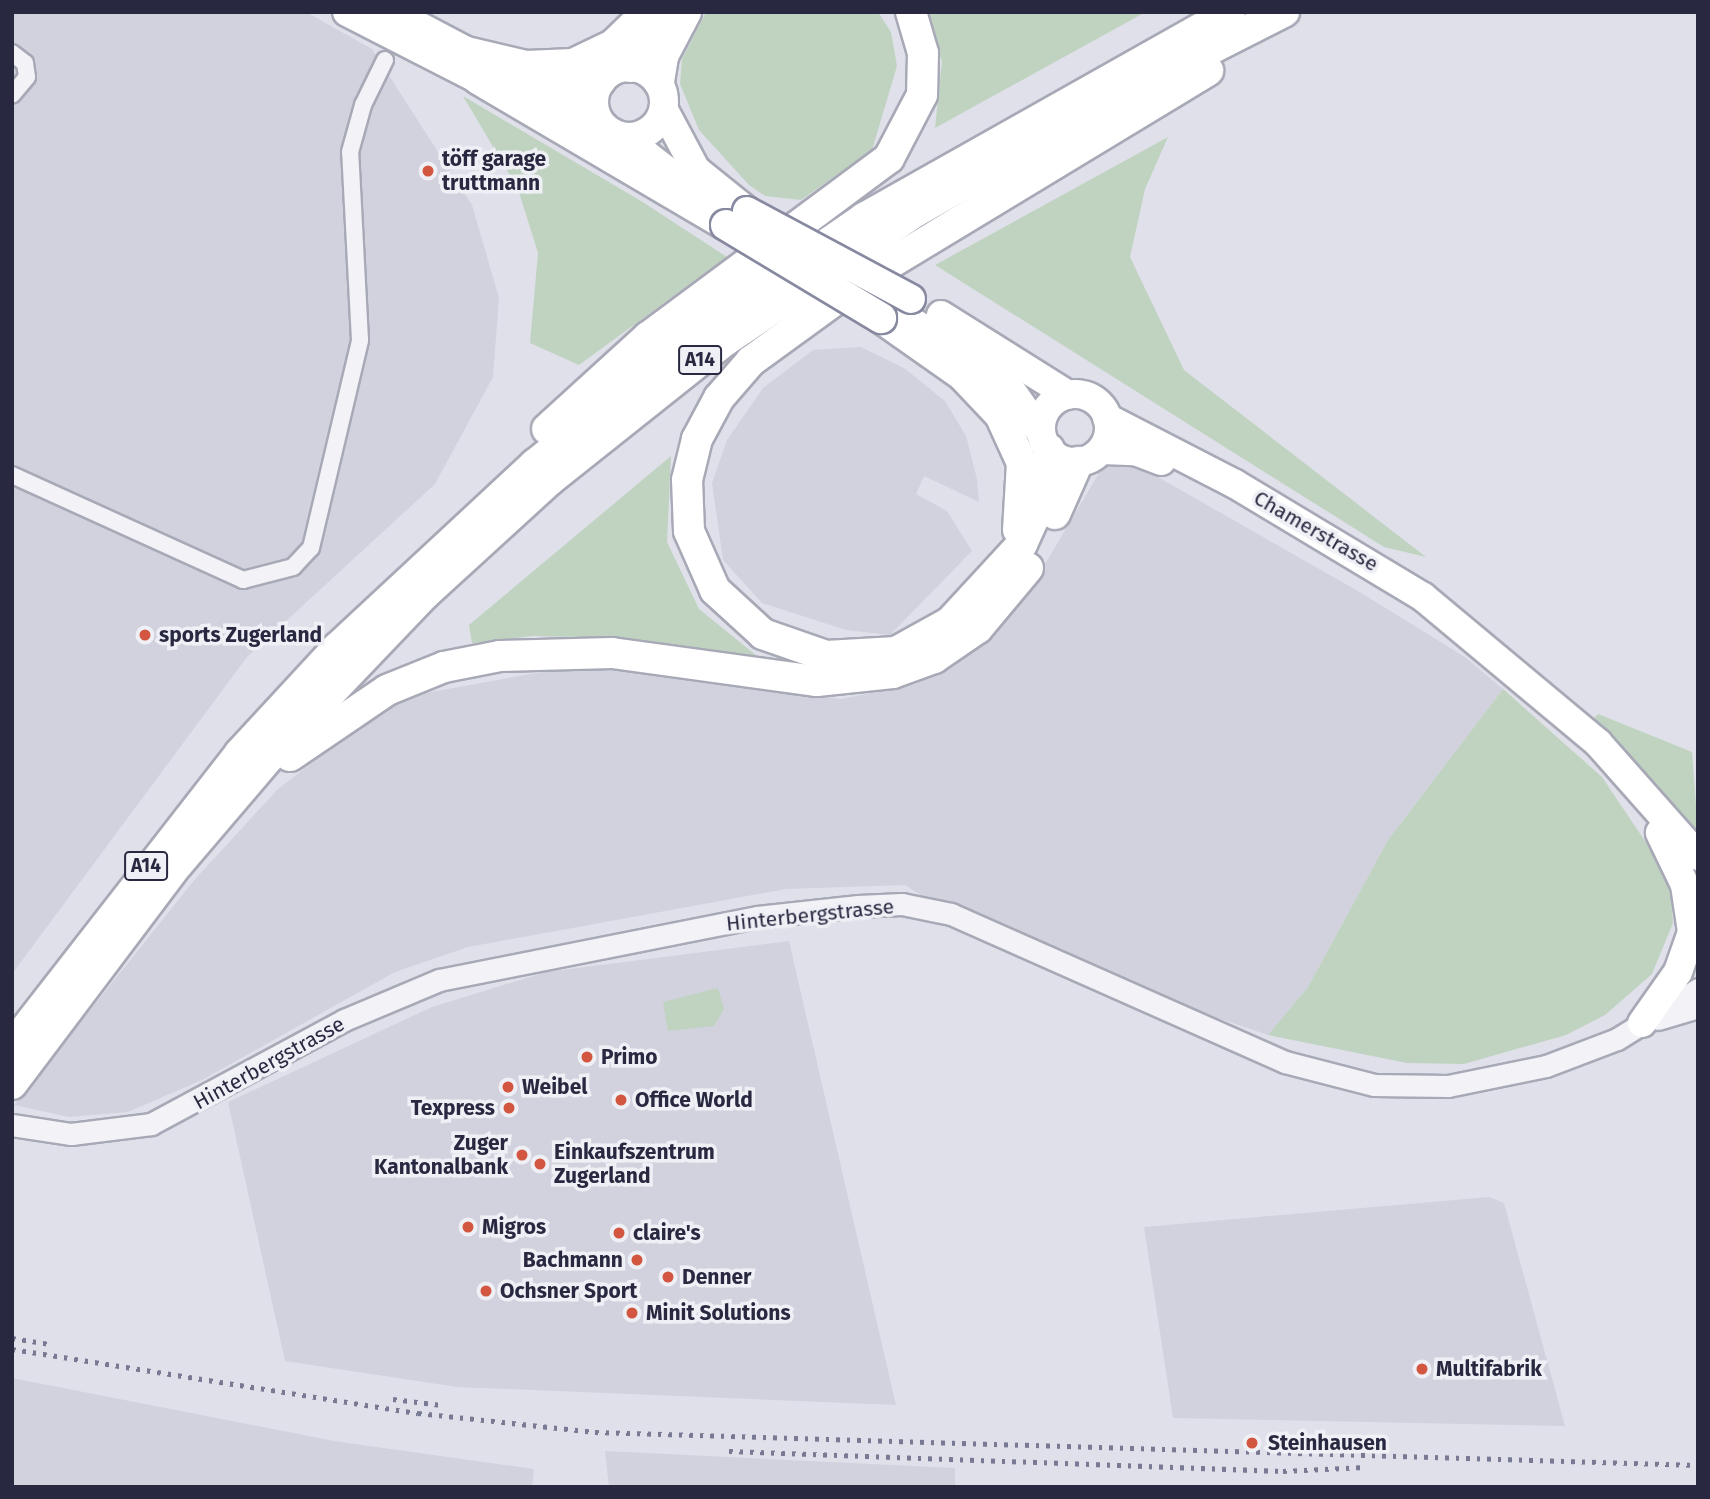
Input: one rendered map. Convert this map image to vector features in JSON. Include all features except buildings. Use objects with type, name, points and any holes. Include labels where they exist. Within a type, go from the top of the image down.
[{"type":"highway","points":[[208,828],[352,710],[463,663],[522,653],[612,653],[837,681],[893,673],[934,658],[978,628],[1030,565],[1090,456],[1107,418],[1091,399],[1069,395],[895,309],[478,79],[347,12]]},
{"type":"highway","points":[[392,12],[467,51],[547,86],[601,81],[629,67],[667,12]]},
{"type":"highway","points":[[467,51],[526,66],[573,64],[613,45],[647,12]]},
{"type":"highway","points":[[624,137],[646,133],[661,96],[666,48],[685,12]]},
{"type":"highway","points":[[292,696],[375,597],[603,377],[696,299],[889,158],[922,95],[923,53],[911,12]]},
{"type":"highway","name":"A14","points":[[12,1046],[158,852],[292,696],[490,503],[707,326],[965,156],[1230,12]]},
{"type":"highway","name":"A14","points":[[12,1084],[208,828],[425,594],[681,374],[926,206],[1284,12]]},
{"type":"highway","points":[[1069,395],[1045,412],[1048,487],[1037,517],[993,579],[936,634],[895,652],[826,656],[763,634],[715,590],[689,531],[689,467],[710,410],[751,361],[861,281],[1306,12]]},
{"type":"highway","points":[[629,67],[661,96],[695,170],[735,219]]},
{"type":"highway","points":[[478,79],[598,119],[735,219]]},
{"type":"highway","points":[[598,119],[594,97],[601,81]]},
{"type":"highway","points":[[895,309],[1002,377],[1045,441],[1090,456]]},
{"type":"highway","points":[[895,309],[973,383],[1016,443],[1023,513],[993,579]]},
{"type":"highway","name":"Chamerstrasse","points":[[1107,418],[1374,564],[1598,743],[1633,789],[1694,858]]},
{"type":"highway","name":"Chamerstrasse","points":[[1090,456],[1135,451],[1174,468],[1508,670]]},
{"type":"highway","points":[[1633,789],[1674,855],[1692,910],[1687,953],[1642,1023]]},
{"type":"street","points":[[12,52],[24,63],[27,77],[12,95]]},
{"type":"street","points":[[12,475],[243,580],[293,567],[311,548],[360,340],[350,152],[363,105],[385,60]]},
{"type":"street","name":"Hinterbergstrasse","points":[[12,1125],[71,1133],[151,1124],[344,1020],[439,980],[757,917],[858,906],[902,904],[951,914],[1286,1062],[1374,1085],[1448,1086],[1536,1068],[1598,1048],[1691,998],[1698,972]]},
{"type":"shaded area","points":[[12,12],[306,12],[372,49],[472,205],[499,298],[493,377],[435,484],[247,657],[12,974]]},
{"type":"shaded area","points":[[861,347],[904,368],[945,401],[966,436],[977,479],[979,502],[924,476],[916,494],[947,511],[972,551],[890,635],[846,630],[762,603],[723,560],[712,483],[727,440],[763,388],[813,350]]},
{"type":"shaded area","points":[[1135,464],[1358,591],[1465,657],[1503,689],[1388,840],[1308,987],[1268,1035],[1109,981],[951,914],[905,885],[786,889],[468,947],[395,972],[202,1080],[128,1112],[69,1117],[14,1105],[196,878],[278,789],[380,711],[414,695],[581,665],[841,699],[916,684],[998,623],[1042,569],[1102,468]]},
{"type":"shaded area","points":[[789,941],[896,1405],[457,1387],[285,1361],[228,1102],[432,1007],[546,972]]},
{"type":"shaded area","points":[[1489,1197],[1504,1203],[1565,1426],[1173,1418],[1144,1227]]},
{"type":"shaded area","points":[[12,1378],[334,1441],[534,1469],[532,1487],[12,1487]]},
{"type":"shaded area","points":[[605,1451],[955,1468],[955,1487],[609,1487]]},
{"type":"green space","points":[[706,12],[878,12],[891,32],[897,66],[872,150],[801,200],[765,196],[749,185],[699,130],[680,84],[682,59]]},
{"type":"green space","points":[[920,12],[1142,14],[935,128],[942,61]]},
{"type":"green space","points":[[463,96],[641,201],[727,257],[579,365],[530,343],[538,253],[518,189]]},
{"type":"green space","points":[[1168,137],[1145,189],[1130,257],[1184,370],[1426,557],[1384,547],[935,265]]},
{"type":"green space","points":[[671,456],[667,542],[699,609],[757,656],[621,638],[533,636],[472,643],[469,625]]},
{"type":"green space","points":[[1503,689],[1602,777],[1657,859],[1671,893],[1673,923],[1652,974],[1605,1015],[1566,1035],[1464,1064],[1407,1063],[1268,1035],[1308,987],[1388,840]]},
{"type":"green space","points":[[1598,714],[1692,752],[1698,832],[1593,719]]},
{"type":"green space","points":[[718,988],[724,1009],[714,1026],[668,1031],[663,1002]]},
{"type":"railway","points":[[12,1338],[51,1344]]},
{"type":"railway","points":[[12,1349],[418,1413],[595,1432],[1698,1465]]},
{"type":"railway","points":[[393,1399],[442,1405]]},
{"type":"railway","points":[[729,1451],[1283,1471],[1365,1467]]},
{"type":"place","name":"töff garage truttmann","points":[[428,171]]},
{"type":"place","name":"sports Zugerland","points":[[145,635]]},
{"type":"place","name":"Primo","points":[[587,1057]]},
{"type":"place","name":"Weibel","points":[[508,1087]]},
{"type":"place","name":"Office World","points":[[621,1100]]},
{"type":"place","name":"Texpress","points":[[509,1108]]},
{"type":"place","name":"Zuger Kantonalbank","points":[[522,1155]]},
{"type":"place","name":"Einkaufszentrum Zugerland","points":[[540,1164]]},
{"type":"place","name":"Migros","points":[[468,1227]]},
{"type":"place","name":"claire's","points":[[619,1233]]},
{"type":"place","name":"Bachmann","points":[[637,1260]]},
{"type":"place","name":"Denner","points":[[668,1277]]},
{"type":"place","name":"Ochsner Sport","points":[[486,1291]]},
{"type":"place","name":"Minit Solutions","points":[[632,1313]]},
{"type":"place","name":"Multifabrik","points":[[1422,1369]]},
{"type":"place","name":"Steinhausen","points":[[1252,1443]]}]
